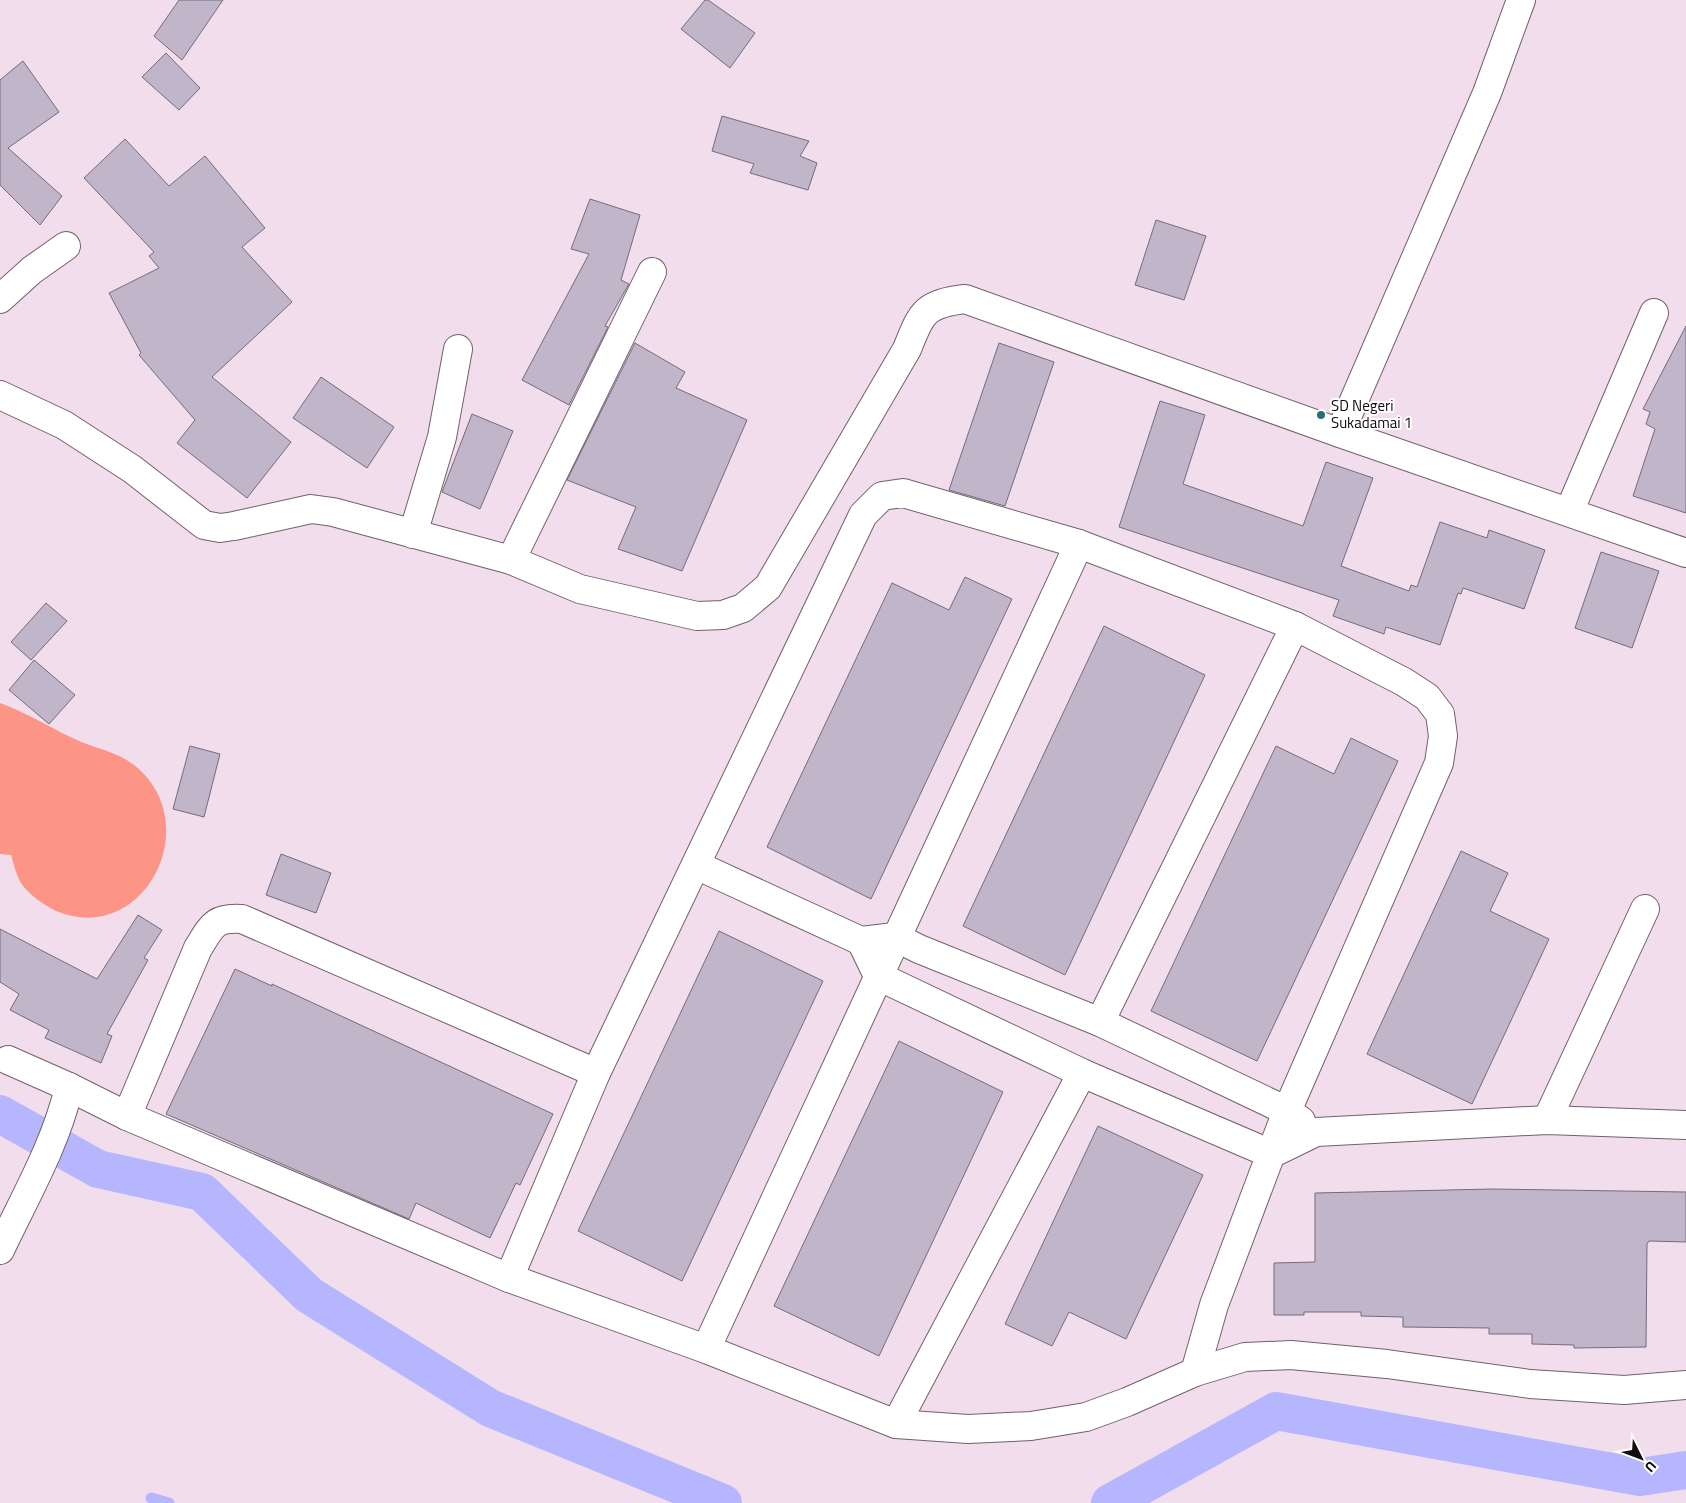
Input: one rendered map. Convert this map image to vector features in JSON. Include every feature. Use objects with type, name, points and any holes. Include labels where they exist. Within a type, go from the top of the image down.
[{"type":"street","points":[[1340,433],[1487,93],[1522,0]]},
{"type":"street","points":[[0,299],[32,270],[66,246]]},
{"type":"street","points":[[511,560],[652,272]]},
{"type":"street","points":[[0,395],[72,430],[132,469],[204,525],[220,528],[234,526],[311,509],[333,512],[511,560],[580,589],[697,616],[723,615],[743,608],[768,587],[907,349],[916,326],[927,309],[942,302],[965,299],[1340,433],[1686,553]]},
{"type":"street","points":[[1559,509],[1647,312]]},
{"type":"street","points":[[413,534],[442,437],[458,349]]},
{"type":"street","points":[[509,1278],[596,1073],[863,515],[882,496],[902,493],[1079,544],[1294,626],[1404,682],[1428,697],[1440,714],[1443,736],[1439,763],[1287,1111],[1214,1305],[1195,1372]]},
{"type":"street","points":[[706,1349],[1079,544]]},
{"type":"street","points":[[1100,1022],[1294,626]]},
{"type":"street","points":[[696,865],[861,941],[896,937],[919,949],[1100,1022],[1287,1111],[1316,1132]]},
{"type":"street","points":[[1547,1120],[1645,909]]},
{"type":"street","points":[[127,1116],[198,948],[212,927],[224,918],[242,918],[596,1073]]},
{"type":"street","points":[[861,941],[878,976],[1082,1073],[1271,1154],[1316,1132],[1547,1120],[1686,1125]]},
{"type":"street","points":[[4,1065],[66,1099],[127,1116],[509,1278],[706,1349],[896,1424],[968,1429],[1040,1425],[1086,1417],[1127,1402],[1195,1372],[1245,1357],[1291,1355],[1387,1364],[1530,1384],[1624,1390],[1686,1385]]},
{"type":"street","points":[[896,1424],[1082,1073]]},
{"type":"street","points":[[0,1250],[37,1172],[66,1099]]},
{"type":"shaded area","points":[[0,703],[79,741],[128,761],[134,765],[155,789],[165,817],[165,846],[156,873],[139,896],[116,912],[88,918],[56,911],[28,892],[18,877],[11,855],[0,854]]},
{"type":"building","points":[[179,0],[223,0],[182,60],[154,36]]},
{"type":"building","points":[[705,0],[708,0],[755,33],[730,68],[681,29]]},
{"type":"building","points":[[166,53],[200,88],[179,110],[142,77]]},
{"type":"building","points":[[23,61],[59,112],[8,148],[62,196],[40,225],[0,185],[0,80]]},
{"type":"building","points":[[722,116],[809,141],[800,156],[817,163],[808,190],[750,173],[754,164],[712,151]]},
{"type":"building","points":[[125,139],[169,186],[205,156],[265,228],[242,247],[292,302],[212,377],[291,442],[247,498],[177,443],[195,420],[139,355],[141,353],[109,293],[159,268],[149,256],[154,252],[84,178]]},
{"type":"building","points":[[590,199],[640,215],[621,280],[629,284],[605,326],[608,327],[569,405],[522,380],[589,254],[571,249]]},
{"type":"building","points":[[1156,220],[1206,236],[1184,300],[1135,285]]},
{"type":"building","points":[[1686,326],[1686,513],[1633,496],[1655,429],[1646,424],[1650,412],[1643,409]]},
{"type":"building","points":[[635,343],[685,372],[676,388],[747,420],[682,571],[618,549],[636,507],[567,480]]},
{"type":"building","points":[[999,343],[1054,362],[1005,506],[949,490]]},
{"type":"building","points":[[321,377],[394,427],[367,468],[293,418]]},
{"type":"building","points":[[1160,401],[1205,415],[1183,484],[1303,526],[1326,462],[1373,478],[1341,566],[1409,591],[1411,585],[1417,587],[1440,522],[1487,538],[1489,530],[1545,550],[1524,609],[1463,588],[1461,594],[1458,593],[1440,645],[1386,627],[1384,634],[1333,616],[1339,600],[1119,527]]},
{"type":"building","points":[[472,414],[513,431],[480,509],[442,492]]},
{"type":"building","points":[[1601,552],[1659,571],[1632,648],[1575,628]]},
{"type":"building","points":[[965,577],[1012,599],[871,899],[767,847],[892,583],[949,610]]},
{"type":"building","points":[[46,603],[67,621],[31,660],[11,642]]},
{"type":"building","points":[[1104,626],[1205,675],[1065,975],[963,926]]},
{"type":"building","points":[[34,660],[75,695],[49,724],[9,690]]},
{"type":"building","points":[[1351,738],[1398,761],[1257,1061],[1151,1011],[1276,746],[1334,774]]},
{"type":"building","points":[[190,746],[220,754],[204,817],[173,809]]},
{"type":"building","points":[[1461,851],[1508,873],[1490,911],[1549,939],[1472,1104],[1367,1054]]},
{"type":"building","points":[[281,854],[331,873],[316,913],[266,895]]},
{"type":"building","points":[[138,915],[162,930],[144,958],[148,960],[107,1034],[112,1036],[101,1063],[45,1038],[49,1030],[10,1010],[19,994],[0,982],[0,929],[97,979]]},
{"type":"building","points":[[719,931],[823,981],[682,1281],[578,1231]]},
{"type":"building","points":[[235,969],[272,986],[272,984],[553,1114],[520,1185],[516,1183],[490,1238],[416,1203],[409,1219],[166,1114]]},
{"type":"building","points":[[899,1041],[1003,1092],[879,1356],[774,1306]]},
{"type":"building","points":[[1098,1126],[1203,1175],[1126,1339],[1069,1312],[1052,1346],[1005,1324]]},
{"type":"building","points":[[1492,1189],[1686,1192],[1686,1242],[1649,1241],[1647,1244],[1646,1347],[1574,1348],[1574,1345],[1532,1344],[1532,1334],[1489,1334],[1489,1328],[1403,1327],[1403,1317],[1361,1316],[1361,1312],[1304,1312],[1304,1315],[1274,1315],[1274,1263],[1315,1262],[1315,1193]]},
{"type":"waterway","points":[[0,1114],[98,1169],[202,1192],[309,1295],[490,1408],[723,1503]]},
{"type":"waterway","points":[[1110,1503],[1276,1411],[1640,1477],[1686,1470]]},
{"type":"waterway","points":[[151,1498],[169,1503]]},
{"type":"place","name":"SD Negeri Sukadamai 1","points":[[1321,415]]}]
